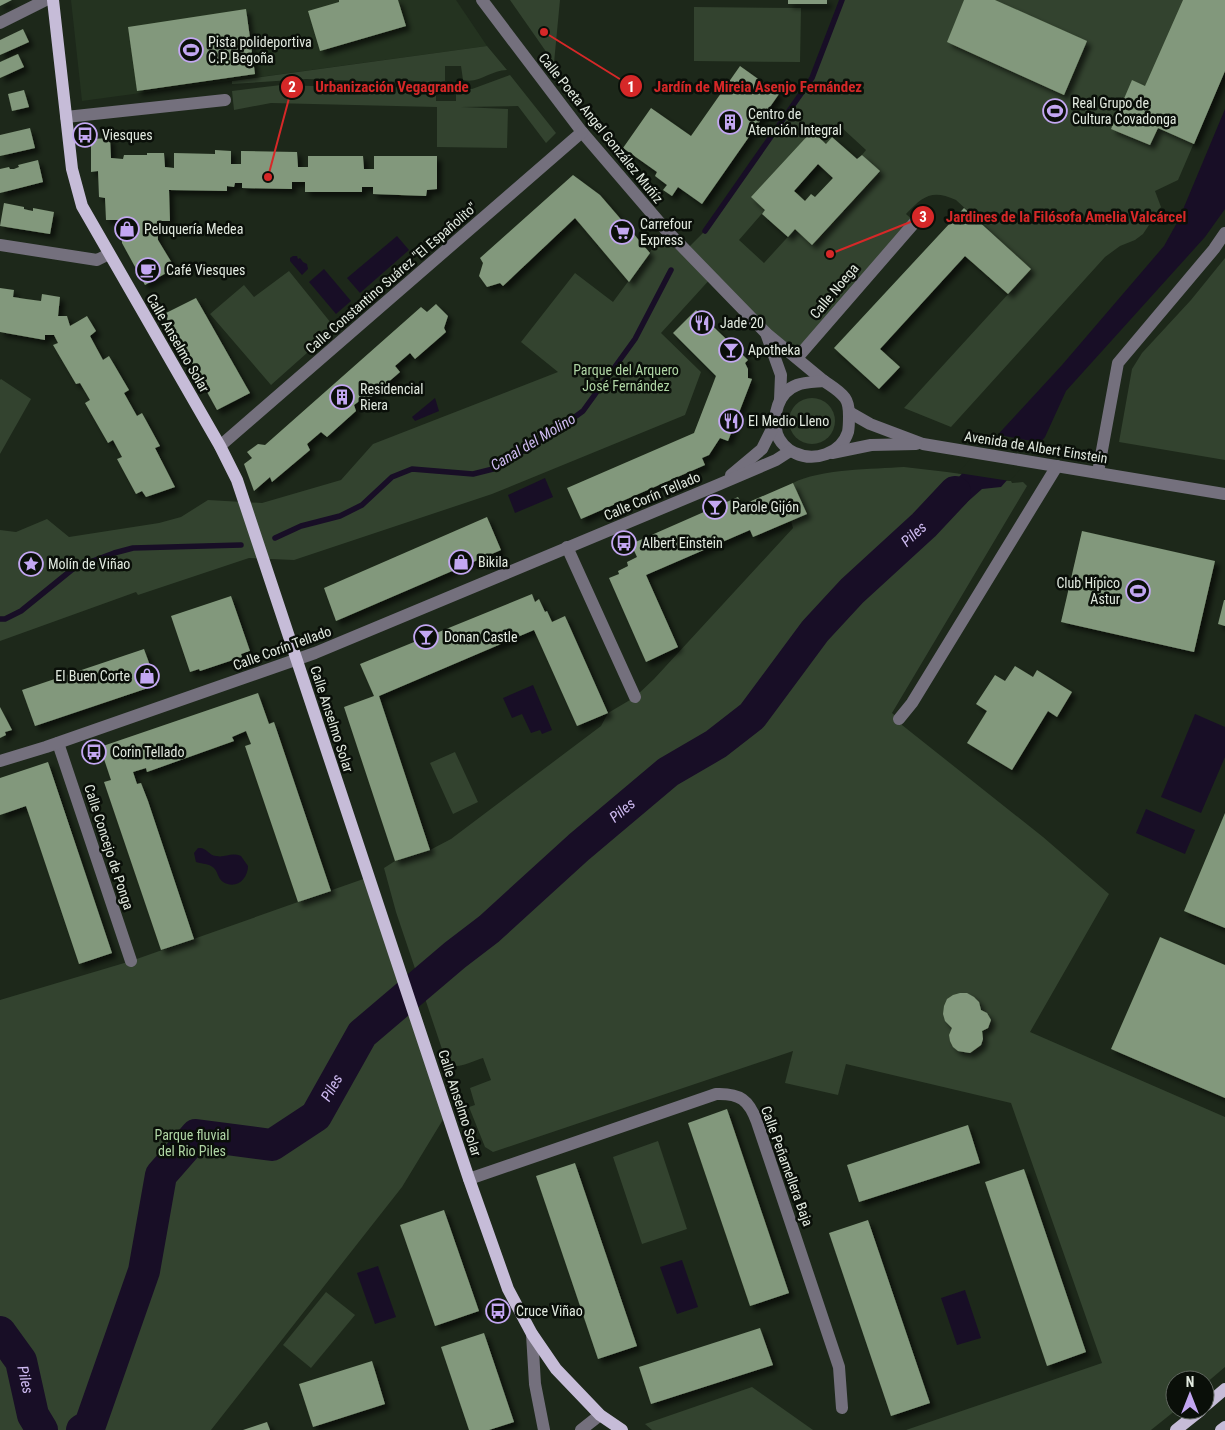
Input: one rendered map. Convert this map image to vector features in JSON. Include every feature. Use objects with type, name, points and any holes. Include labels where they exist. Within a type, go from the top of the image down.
[{"type":"main road","name":"Calle Anselmo Solar","points":[[53,0],[72,169],[82,206],[220,446],[237,480],[469,1179],[508,1289],[532,1334],[556,1369],[600,1415],[622,1430]]},
{"type":"main road","points":[[1215,1398],[1225,1389]]},
{"type":"main road","points":[[1176,1430],[1188,1420]]},
{"type":"main road","points":[[1221,1430],[1225,1426]]},
{"type":"street","points":[[0,23],[46,0]]},
{"type":"street","name":"Calle Poeta Angel González Muñíz","points":[[482,0],[582,132],[666,230],[766,334],[824,381]]},
{"type":"street","points":[[66,117],[225,100]]},
{"type":"street","name":"Calle Constantino Suárez \"El Españolito\"","points":[[220,446],[582,132]]},
{"type":"street","name":"Calle Noega","points":[[797,358],[915,222]]},
{"type":"street","points":[[1098,472],[1118,363],[1214,249],[1225,233]]},
{"type":"street","points":[[0,245],[97,260],[109,254]]},
{"type":"street","name":"Calle Poeta Angel González Muñíz","points":[[766,334],[781,375],[780,400]]},
{"type":"street","points":[[828,454],[842,443],[848,431],[849,412],[846,399],[836,388],[824,381],[806,382],[794,386],[780,400],[775,412],[774,425],[778,438],[790,451],[802,457],[815,458],[871,445],[923,444]]},
{"type":"street","name":"Avenida de Albert Einstein","points":[[849,412],[870,424],[923,444],[1225,494]]},
{"type":"street","name":"Calle Corín Tellado","points":[[720,484],[762,449],[774,425]]},
{"type":"street","name":"Calle Corín Tellado","points":[[0,761],[58,743],[297,660],[720,484],[776,460],[790,451]]},
{"type":"street","points":[[899,719],[912,703],[1058,466]]},
{"type":"street","points":[[568,547],[634,697]]},
{"type":"street","name":"Calle Concejo de Ponga","points":[[58,743],[131,961]]},
{"type":"street","name":"Calle Peñamellera Baja","points":[[469,1179],[716,1094],[732,1094],[743,1099],[753,1109],[839,1367],[842,1408]]},
{"type":"street","points":[[532,1334],[535,1384],[544,1430]]},
{"type":"street","points":[[581,1430],[600,1415]]},
{"type":"street","points":[[593,1430],[600,1415]]},
{"type":"shaded area","points":[[71,0],[456,0],[487,46],[82,101]]},
{"type":"shaded area","points":[[1225,109],[1225,209],[1205,237],[1066,391],[1045,437],[1001,487],[982,489],[964,505],[924,525],[946,491],[1062,365],[1164,246],[1179,219]]},
{"type":"shaded area","points":[[397,236],[409,250],[360,293],[347,278]]},
{"type":"shaded area","points":[[297,256],[298,259],[300,258],[307,264],[308,269],[302,275],[290,261],[290,258]]},
{"type":"shaded area","points":[[324,269],[351,301],[336,314],[309,282]]},
{"type":"shaded area","points":[[435,398],[439,411],[415,421],[412,417]]},
{"type":"shaded area","points":[[545,478],[553,497],[515,513],[508,495]]},
{"type":"shaded area","points":[[533,685],[552,730],[542,734],[540,730],[531,733],[522,714],[512,718],[503,698]]},
{"type":"shaded area","points":[[1195,714],[1225,727],[1225,757],[1201,813],[1161,797]]},
{"type":"shaded area","points":[[1146,809],[1195,830],[1185,854],[1136,833]]},
{"type":"shaded area","points":[[198,848],[216,856],[241,856],[248,866],[244,879],[232,885],[223,882],[213,867],[196,862],[194,853]]},
{"type":"shaded area","points":[[682,1260],[698,1307],[677,1314],[660,1267]]},
{"type":"shaded area","points":[[378,1266],[396,1317],[375,1324],[357,1273]]},
{"type":"shaded area","points":[[965,1290],[981,1338],[957,1345],[941,1298]]},
{"type":"green space","points":[[510,0],[560,0],[554,63]]},
{"type":"green space","name":"Parque del Arquero José Fernández","points":[[842,0],[1225,0],[1225,71],[1178,180],[1155,191],[1161,207],[1143,234],[1135,240],[1120,246],[1105,257],[951,427],[904,408],[1031,269],[956,200],[934,195],[923,199],[906,214],[915,222],[797,358],[712,277],[661,333],[701,372],[685,415],[492,494],[294,560],[249,558],[138,595],[136,592],[0,641],[0,530],[16,532],[47,519],[69,537],[159,523],[181,517],[208,500],[262,503],[341,480],[373,444],[558,372],[521,342],[575,273],[613,302],[666,230],[686,250],[705,231],[812,78]],"holes":[[[841,127],[866,150],[862,155],[879,171],[795,229],[764,263],[739,240],[765,210],[812,131],[826,144]]]},
{"type":"green space","points":[[694,7],[801,8],[800,62],[694,61]]},
{"type":"green space","points":[[487,46],[507,70],[469,81],[463,80],[461,66],[445,66],[445,81],[436,84],[407,80],[390,82],[306,79],[232,84],[232,81]]},
{"type":"green space","points":[[510,75],[556,133],[546,143],[518,106],[461,107],[508,109],[507,148],[437,147],[437,107],[271,103],[234,110],[232,91],[281,85],[396,87],[436,90],[436,101],[456,101],[456,86],[472,89]]},
{"type":"green space","points":[[1225,258],[1225,460],[1119,442],[1132,369],[1142,353],[1191,300]]},
{"type":"green space","points":[[289,271],[335,328],[271,385],[210,314],[244,285],[254,297]]},
{"type":"green space","points":[[0,380],[31,399],[0,454]]},
{"type":"green space","points":[[817,398],[821,399],[831,408],[834,412],[834,430],[825,440],[817,444],[807,444],[799,440],[790,430],[789,416],[793,408],[803,399]]},
{"type":"green space","points":[[904,467],[1011,481],[1012,483],[1023,482],[1027,486],[892,713],[899,719],[902,725],[1043,837],[1109,894],[1030,1032],[1225,1117],[1225,1367],[1215,1376],[1215,1370],[1165,1370],[1165,1419],[1151,1430],[906,1430],[1102,1363],[1011,1103],[846,1064],[838,1095],[785,1083],[793,1051],[493,1152],[485,1147],[469,1107],[475,1105],[470,1088],[491,1080],[483,1058],[461,1066],[447,1064],[396,912],[384,868],[395,861],[430,850],[451,839],[601,726],[608,713],[635,697],[654,679],[793,528],[791,521],[807,514],[793,483],[804,478],[832,472]]},
{"type":"green space","points":[[455,752],[478,802],[453,814],[430,763]]},
{"type":"green space","name":"Parque fluvial del Rio Piles","points":[[369,877],[447,1113],[402,1187],[211,1430],[0,1430],[0,1000],[131,961]]},
{"type":"green space","points":[[658,1141],[687,1229],[642,1244],[613,1157]]},
{"type":"green space","points":[[326,1292],[355,1315],[311,1368],[283,1345]]},
{"type":"green space","points":[[752,1387],[813,1430],[652,1430],[645,1424]]},
{"type":"pier","points":[[993,434],[1043,443],[1010,481],[958,473]]},
{"type":"building","points":[[0,0],[12,0],[0,6]]},
{"type":"building","points":[[339,0],[398,0],[406,26],[320,51],[308,11],[339,2]]},
{"type":"building","points":[[788,0],[827,0],[827,4],[788,4]]},
{"type":"building","points":[[964,0],[995,0],[1087,41],[1064,95],[947,42]]},
{"type":"building","points":[[1183,0],[1225,0],[1225,71],[1194,144],[1158,128],[1150,145],[1111,129],[1132,80],[1145,86]]},
{"type":"building","name":"Pista polideportiva C.P. Begoña","points":[[246,9],[255,74],[137,91],[128,27]]},
{"type":"building","points":[[23,29],[29,42],[0,55],[0,40]]},
{"type":"building","points":[[18,54],[24,67],[0,78],[0,62]]},
{"type":"building","name":"Centro de Atención Integral","points":[[740,66],[779,94],[702,204],[678,187],[672,196],[663,190],[667,185],[655,176],[657,172],[623,148],[651,108],[691,136]]},
{"type":"building","points":[[24,90],[29,107],[12,111],[8,94]]},
{"type":"building","points":[[30,128],[35,148],[0,156],[0,135]]},
{"type":"building","points":[[812,131],[826,144],[832,137],[857,159],[862,155],[880,171],[812,245],[795,229],[788,237],[762,214],[765,210],[751,197]],"holes":[[[818,164],[833,178],[815,197],[811,194],[805,201],[794,191]]]},
{"type":"building","points":[[110,138],[111,158],[123,159],[124,155],[164,153],[165,167],[174,168],[174,153],[215,154],[215,150],[231,151],[231,164],[241,164],[241,151],[297,152],[298,167],[308,167],[308,156],[363,156],[364,169],[374,169],[374,156],[437,156],[437,189],[427,190],[426,196],[373,194],[373,187],[362,187],[362,192],[305,192],[305,182],[292,182],[292,189],[242,188],[242,183],[235,183],[234,187],[227,186],[227,191],[169,190],[170,221],[157,221],[158,240],[175,268],[145,285],[122,243],[121,220],[106,220],[105,198],[99,197],[98,171],[91,172],[91,139]]},
{"type":"building","points":[[38,160],[43,182],[0,193],[0,169],[9,167],[14,169],[19,167],[18,165]]},
{"type":"building","points":[[573,175],[600,195],[650,253],[629,282],[575,218],[503,286],[500,283],[487,287],[479,276],[483,263],[480,258]]},
{"type":"building","points":[[4,203],[33,211],[33,208],[54,212],[50,234],[0,226]]},
{"type":"building","points":[[964,208],[1031,269],[1008,294],[965,256],[880,349],[900,367],[879,389],[834,348]]},
{"type":"building","points":[[0,288],[14,290],[13,297],[26,299],[41,301],[42,294],[60,297],[58,316],[67,316],[70,326],[87,316],[96,331],[90,336],[103,360],[109,356],[129,390],[124,393],[137,416],[142,413],[160,446],[155,448],[175,487],[146,497],[142,491],[136,494],[117,459],[122,457],[113,440],[108,443],[85,403],[90,400],[80,383],[76,384],[53,345],[58,343],[54,335],[45,335],[45,340],[0,332]]},
{"type":"building","points":[[196,298],[250,393],[217,410],[164,314]]},
{"type":"building","name":"Residencial Riera","points":[[436,304],[448,316],[444,328],[446,332],[415,359],[410,353],[395,366],[400,372],[370,398],[366,396],[354,405],[356,411],[327,437],[321,432],[307,444],[310,450],[272,482],[270,477],[254,491],[244,464],[252,458],[247,452],[258,444],[265,445],[421,307],[427,312]]},
{"type":"building","points":[[696,310],[748,360],[745,363],[748,369],[748,378],[752,379],[728,441],[720,438],[709,455],[702,458],[705,465],[581,519],[567,488],[694,433],[716,376],[673,333]]},
{"type":"building","points":[[793,483],[807,514],[753,537],[750,530],[646,575],[678,647],[646,662],[609,578],[619,574],[618,571],[628,566],[627,562],[637,557],[631,544],[738,497],[742,505]]},
{"type":"building","points":[[487,517],[501,550],[336,621],[324,588]]},
{"type":"building","name":"Club Hípico Astur","points":[[1082,531],[1215,561],[1194,652],[1061,622]]},
{"type":"building","points":[[532,594],[535,602],[539,599],[552,622],[565,616],[608,713],[577,726],[534,630],[379,696],[430,850],[395,861],[344,707],[374,696],[360,664]]},
{"type":"building","points":[[231,596],[250,651],[241,654],[242,657],[200,671],[199,669],[190,672],[171,616]]},
{"type":"building","points":[[1225,600],[1225,626],[1218,624]]},
{"type":"building","points":[[144,649],[157,685],[35,726],[22,690]]},
{"type":"building","points":[[1015,666],[1033,677],[1037,670],[1072,692],[1057,717],[1048,711],[1012,770],[967,743],[987,711],[976,704],[995,675],[1005,681]]},
{"type":"building","points":[[258,693],[269,724],[274,722],[331,891],[298,902],[245,746],[251,744],[246,731],[232,737],[234,741],[147,772],[146,768],[133,772],[137,784],[141,783],[148,801],[194,939],[161,950],[104,782],[111,780],[100,747]]},
{"type":"building","points":[[0,707],[12,730],[5,732],[6,735],[0,738]]},
{"type":"building","points":[[48,762],[112,953],[79,964],[26,806],[0,815],[0,778]]},
{"type":"building","points":[[1225,813],[1225,928],[1184,911]]},
{"type":"building","points":[[1160,937],[1225,965],[1225,1098],[1111,1049]]},
{"type":"building","points":[[960,993],[967,993],[974,997],[979,1002],[981,1010],[987,1013],[991,1020],[988,1028],[982,1031],[983,1039],[981,1045],[970,1053],[958,1051],[953,1047],[949,1035],[952,1028],[945,1021],[943,1014],[947,999]]},
{"type":"building","points":[[727,1109],[789,1293],[750,1306],[688,1123]]},
{"type":"building","points":[[968,1125],[980,1163],[859,1202],[847,1165]]},
{"type":"building","points":[[575,1163],[637,1346],[598,1359],[536,1176]]},
{"type":"building","points":[[1024,1169],[1086,1352],[1047,1366],[985,1182]]},
{"type":"building","points":[[444,1210],[479,1311],[435,1326],[400,1225]]},
{"type":"building","points":[[868,1220],[930,1403],[891,1416],[829,1233]]},
{"type":"building","points":[[760,1328],[773,1365],[651,1404],[639,1367]]},
{"type":"building","points":[[484,1333],[514,1422],[489,1430],[469,1430],[441,1347]]},
{"type":"building","points":[[372,1361],[385,1404],[313,1427],[299,1384]]},
{"type":"building","points":[[267,1422],[270,1430],[243,1430]]},
{"type":"waterway","name":"Canal del Molino","points":[[705,231],[812,78],[842,0]]},
{"type":"waterway","name":"Canal del Molino","points":[[275,538],[301,526],[340,516],[362,505],[392,477],[412,469],[473,474],[493,469],[550,435],[583,411],[635,339],[671,270]]},
{"type":"waterway","name":"Piles","points":[[82,1430],[90,1425],[144,1271],[161,1175],[196,1135],[272,1145],[316,1116],[362,1034],[455,955],[489,929],[579,847],[668,772],[716,744],[752,716],[815,631],[852,591],[924,525],[955,492]]},
{"type":"waterway","name":"Canal del Molino","points":[[0,619],[5,619],[21,611],[74,568],[114,553],[133,548],[241,545]]},
{"type":"waterway","name":"Piles","points":[[0,1332],[21,1361],[33,1415],[42,1430]]},
{"type":"place","name":"Jardín de Mireia Asenjo Fernández","points":[[544,32]]},
{"type":"place","name":"Pista polideportiva C.P. Begoña","points":[[191,50]]},
{"type":"place","name":"Real Grupo de Cultura Covadonga","points":[[1055,111]]},
{"type":"place","name":"Centro de Atención Integral","points":[[730,122]]},
{"type":"place","name":"Viesques","points":[[85,135]]},
{"type":"place","name":"Urbanización Vegagrande","points":[[268,177]]},
{"type":"place","name":"Peluquería Medea","points":[[127,229]]},
{"type":"place","name":"Carrefour Express","points":[[622,232]]},
{"type":"place","name":"Jardines de la Filósofa Amelia Valcárcel","points":[[830,254]]},
{"type":"place","name":"Café Viesques","points":[[148,270]]},
{"type":"place","name":"Jade 20","points":[[702,323]]},
{"type":"place","name":"Apotheka","points":[[731,350]]},
{"type":"place","name":"Residencial Riera","points":[[342,397]]},
{"type":"place","name":"El Medio Lleno","points":[[731,421]]},
{"type":"place","name":"Parole Gijón","points":[[715,507]]},
{"type":"place","name":"Albert Einstein","points":[[624,543]]},
{"type":"place","name":"Bikila","points":[[461,562]]},
{"type":"place","name":"Molín de Viñao","points":[[31,564]]},
{"type":"place","name":"Club Hípico Astur","points":[[1138,591]]},
{"type":"place","name":"Donan Castle","points":[[426,637]]},
{"type":"place","name":"El Buen Corte","points":[[147,676]]},
{"type":"place","name":"Corin Tellado","points":[[94,752]]},
{"type":"place","name":"Cruce Viñao","points":[[498,1311]]}]
